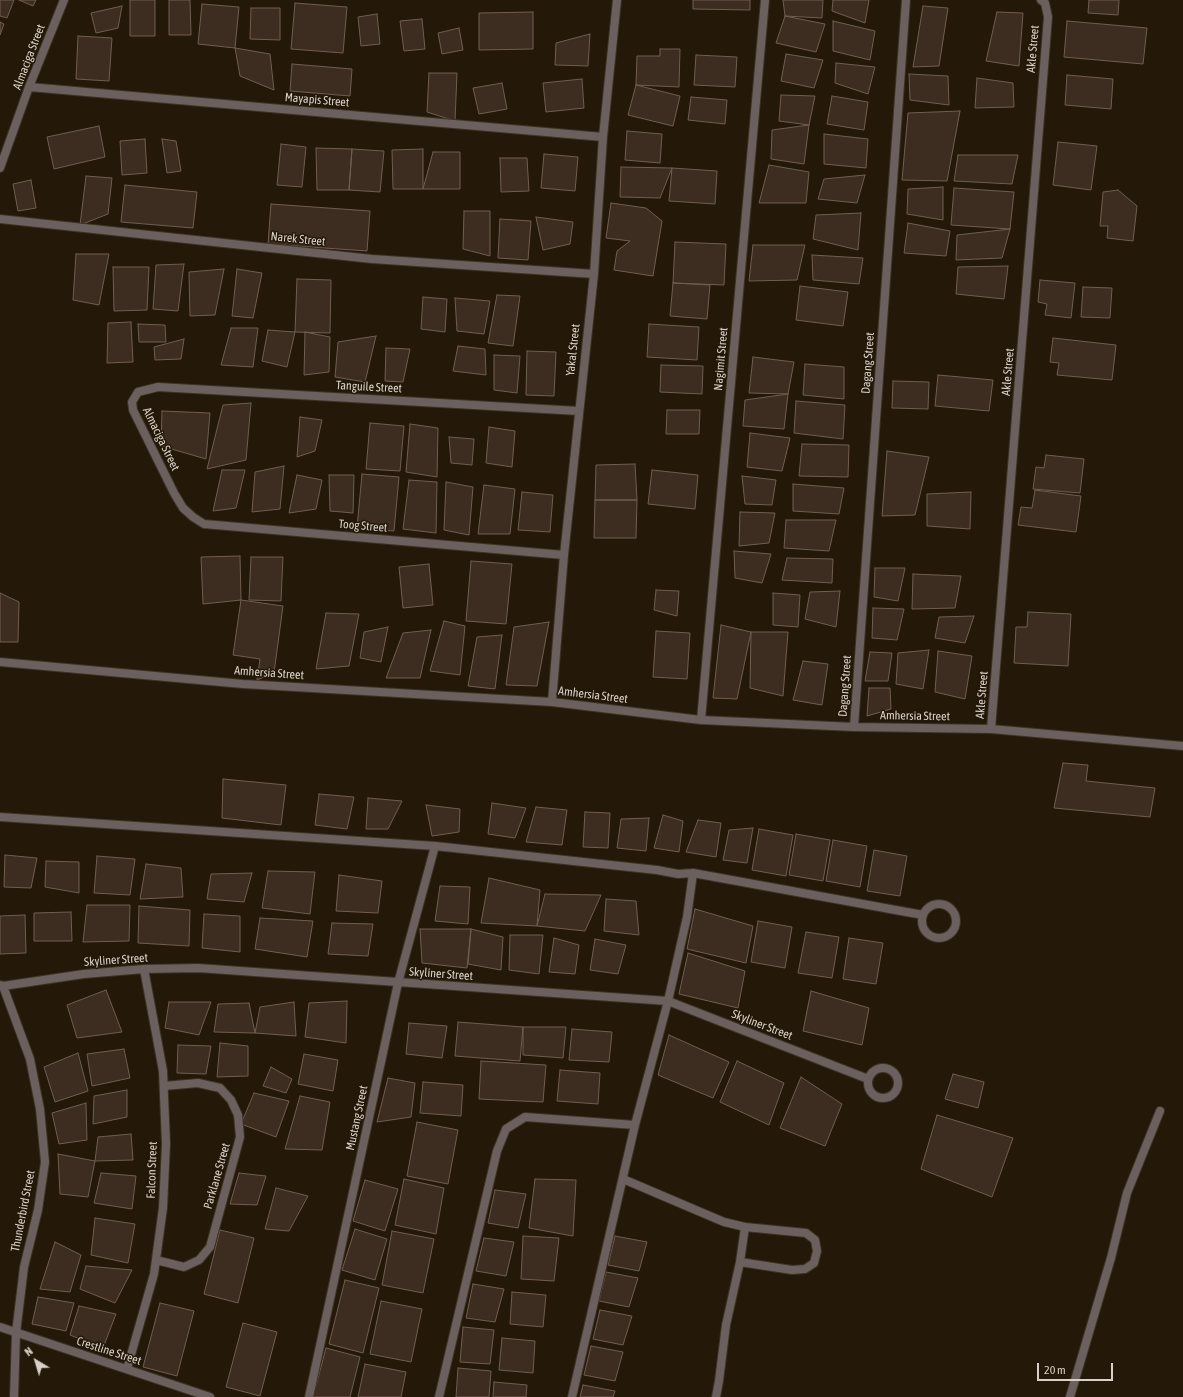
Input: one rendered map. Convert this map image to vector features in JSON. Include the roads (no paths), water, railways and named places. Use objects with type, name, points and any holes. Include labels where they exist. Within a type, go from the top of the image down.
[{"type":"street","name":"Almaciga Street","points":[[0,168],[29,87],[64,0]]},
{"type":"street","name":"Yakal Street","points":[[552,702],[564,555],[594,274],[603,137],[617,0]]},
{"type":"street","name":"Nagimit Street","points":[[701,720],[765,0]]},
{"type":"street","name":"Dagang Street","points":[[854,727],[906,0]]},
{"type":"street","name":"Akle Street","points":[[991,729],[1048,17],[1045,3],[1041,0]]},
{"type":"street","name":"Mayapis Street","points":[[29,87],[603,137]]},
{"type":"street","name":"Narek Street","points":[[0,219],[372,259],[594,274]]},
{"type":"street","name":"Almaciga Street","points":[[158,387],[138,392],[132,402],[133,410],[174,493]]},
{"type":"street","name":"Tanguile Street","points":[[158,387],[579,411]]},
{"type":"street","name":"Toog Street","points":[[174,493],[184,508],[193,517],[204,524],[564,555]]},
{"type":"street","name":"Amhersia Street","points":[[0,662],[243,684],[552,702],[701,720],[854,727],[991,729],[1183,746]]},
{"type":"street","points":[[0,817],[435,846],[658,870],[678,874],[693,873],[923,915]]},
{"type":"street","name":"Mustang Street","points":[[309,1397],[398,983],[435,846]]},
{"type":"street","points":[[572,1397],[635,1125],[668,1001],[687,917],[693,873]]},
{"type":"street","points":[[936,904],[945,905],[952,911],[956,919],[955,928],[949,935],[941,939],[932,938],[925,932],[922,924],[923,915],[928,908],[936,904]]},
{"type":"street","name":"Skyliner Street","points":[[2,986],[84,974],[144,969],[198,968],[668,1001],[868,1079]]},
{"type":"street","name":"Falcon Street","points":[[127,1369],[154,1274],[163,1200],[166,1144],[163,1071],[144,969]]},
{"type":"street","name":"Thunderbird Street","points":[[2,986],[30,1058],[40,1109],[45,1162],[38,1210],[24,1267],[16,1332],[14,1397]]},
{"type":"street","name":"Parklane Street","points":[[156,1260],[184,1267],[199,1260],[210,1247],[240,1138],[238,1115],[231,1100],[220,1088],[198,1083],[164,1086]]},
{"type":"street","points":[[1070,1397],[1111,1258],[1127,1193],[1160,1111]]},
{"type":"street","points":[[439,1397],[496,1150],[506,1129],[525,1117],[635,1125]]},
{"type":"street","points":[[623,1179],[724,1222],[745,1227],[806,1233],[815,1240],[817,1252],[814,1263],[805,1269],[792,1270],[740,1262]]},
{"type":"street","points":[[716,1397],[726,1325],[740,1262],[745,1227]]},
{"type":"street","name":"Crestline Street","points":[[0,1327],[210,1397]]}]
